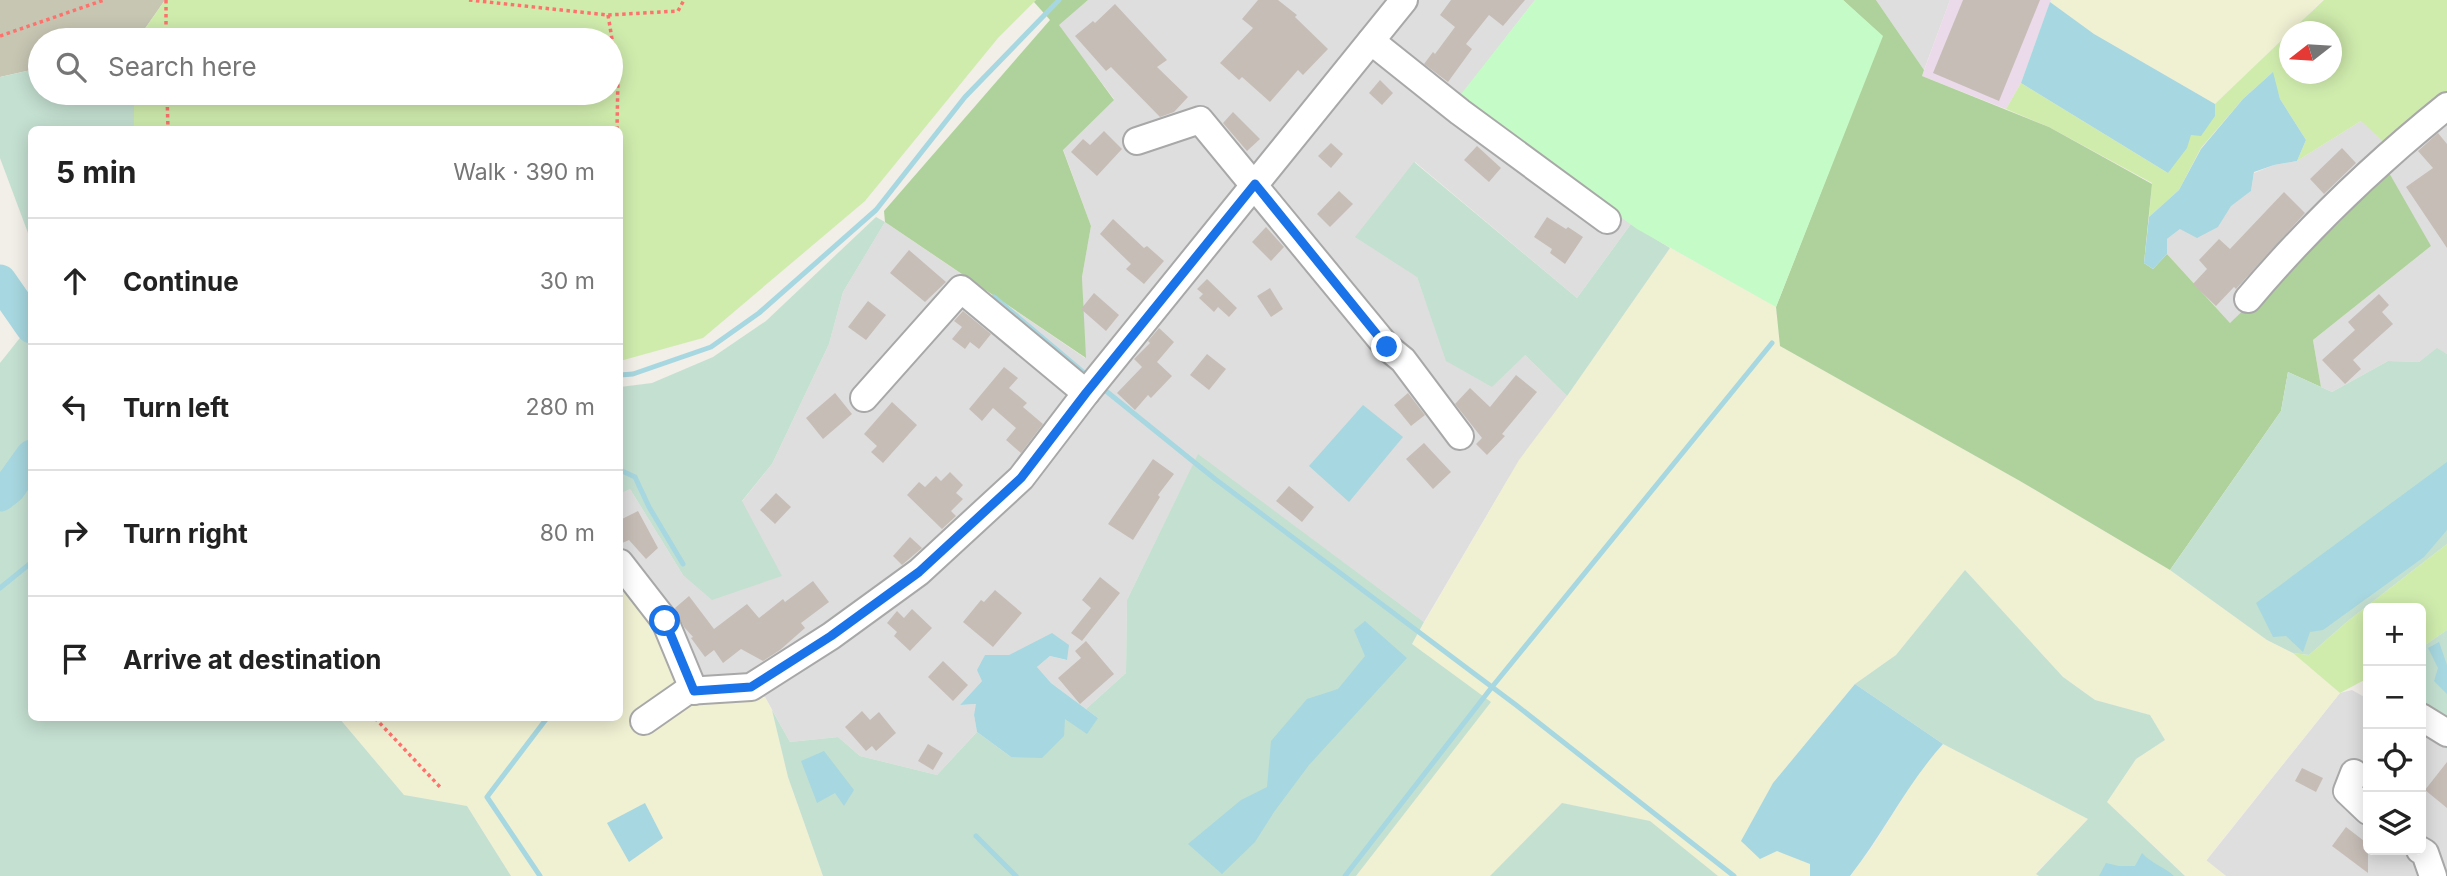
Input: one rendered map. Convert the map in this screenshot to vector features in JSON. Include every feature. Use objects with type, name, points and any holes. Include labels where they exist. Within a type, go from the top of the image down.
[{"type":"street","points":[[644,721],[687,691],[751,687],[831,636],[919,572],[1021,478],[1086,393],[1404,0]]},
{"type":"street","points":[[1371,41],[1460,112],[1607,220]]},
{"type":"street","points":[[2248,299],[2293,246],[2340,200],[2447,106]]},
{"type":"street","points":[[1137,141],[1200,120],[1387,347],[1403,360],[1460,436]]},
{"type":"street","points":[[864,398],[961,289],[1086,393]]},
{"type":"street","points":[[623,567],[665,621],[694,691]]},
{"type":"street","points":[[2426,720],[2447,733]]},
{"type":"street","points":[[2354,773],[2347,791],[2363,806]]},
{"type":"street","points":[[2426,855],[2433,876]]},
{"type":"path","points":[[0,36],[104,0]]},
{"type":"path","points":[[166,0],[166,28]]},
{"type":"path","points":[[469,0],[608,15],[678,11],[684,0]]},
{"type":"path","points":[[608,15],[610,28]]},
{"type":"path","points":[[167,105],[168,126]]},
{"type":"path","points":[[617,105],[617,126]]},
{"type":"path","points":[[378,721],[441,788]]},
{"type":"shaded area","points":[[0,0],[165,0],[145,28],[28,28],[28,71],[0,77]]},
{"type":"shaded area","points":[[1088,0],[1535,0],[1459,98],[1631,224],[1577,298],[1415,162],[1417,277],[1447,361],[1525,355],[1567,396],[1508,479],[1424,622],[1198,455],[1127,600],[1126,673],[1086,709],[1051,683],[1037,667],[1050,656],[1066,660],[1068,645],[1009,655],[985,655],[982,681],[960,705],[977,704],[974,715],[977,732],[937,775],[860,756],[838,737],[790,742],[765,697],[698,698],[623,580],[623,492],[630,489],[683,575],[772,464],[829,344],[843,292],[885,222],[1085,358],[1082,277],[1091,226],[1063,149],[1114,99],[1058,25]]},
{"type":"shaded area","points":[[1876,0],[1950,0],[1924,70]]},
{"type":"shaded area","points":[[1950,0],[2051,0],[2021,83],[2006,109],[1922,76]]},
{"type":"shaded area","points":[[2323,0],[2301,21],[2279,21],[2279,42],[2215,104],[2094,34],[2050,2]]},
{"type":"shaded area","points":[[28,71],[28,105],[134,105],[134,126],[28,126],[28,233],[0,158],[0,77]]},
{"type":"shaded area","points":[[2447,116],[2447,354],[2437,349],[2419,362],[2388,361],[2332,392],[2321,387],[2313,340],[2431,246],[2230,323],[2167,254],[2167,239],[2180,229],[2218,227],[2230,206],[2251,191],[2254,173],[2274,165],[2297,161],[2361,121]]},
{"type":"shaded area","points":[[1414,162],[1577,298],[1631,224],[1670,248],[1567,396],[1525,355],[1492,387],[1446,361],[1417,277],[1355,237]]},
{"type":"shaded area","points":[[876,217],[885,222],[843,292],[829,344],[772,464],[742,501],[782,576],[712,600],[683,575],[630,489],[623,492],[623,387],[652,383],[713,357],[766,321]]},
{"type":"shaded area","points":[[1670,248],[1776,307],[1780,346],[2020,481],[2170,570],[2267,640],[2293,653],[2340,693],[2206,860],[2226,876],[2186,876],[2107,802],[2136,759],[2165,740],[2150,715],[2095,700],[2063,677],[1965,570],[1896,655],[1855,684],[1773,783],[1777,851],[1811,864],[1810,876],[1718,876],[1650,821],[1562,803],[1490,876],[1356,876],[1490,702],[1412,644],[1519,460]]},
{"type":"shaded area","points":[[28,328],[28,721],[342,721],[404,795],[467,806],[511,876],[0,876],[0,363]]},
{"type":"shaded area","points":[[2437,348],[2447,354],[2447,544],[2371,603],[2363,603],[2363,609],[2309,655],[2293,653],[2267,640],[2170,570],[2281,411],[2288,372],[2332,392],[2388,361],[2419,362]]},
{"type":"shaded area","points":[[1198,454],[1424,622],[1412,644],[1491,702],[1356,876],[823,876],[788,777],[772,710],[790,742],[838,737],[860,756],[937,775],[977,732],[1011,757],[1064,719],[1098,718],[1086,709],[1126,673],[1127,600]]},
{"type":"shaded area","points":[[1965,570],[2063,677],[2095,700],[2150,715],[2165,740],[2136,759],[2107,802],[2185,876],[2039,876],[2036,874],[2088,819],[1943,744],[1855,684],[1896,655]]},
{"type":"shaded area","points":[[623,579],[656,620],[698,697],[765,697],[772,710],[788,777],[823,876],[511,876],[467,806],[404,795],[342,721],[623,721]]},
{"type":"shaded area","points":[[2447,630],[2447,749],[2426,735],[2426,645]]},
{"type":"shaded area","points":[[2352,690],[2363,696],[2363,855],[2426,855],[2426,735],[2447,749],[2447,876],[2226,876],[2206,861],[2340,693]]},
{"type":"shaded area","points":[[1943,744],[2088,819],[2036,873],[2039,876],[1850,876],[1873,846],[1922,767]]},
{"type":"shaded area","points":[[1562,803],[1650,821],[1718,876],[1490,876]]},
{"type":"green space","points":[[165,0],[1036,0],[998,38],[865,201],[703,338],[623,360],[623,126],[134,126],[134,105],[623,105],[623,28],[145,28]]},
{"type":"green space","points":[[1088,0],[1059,25],[1114,100],[1063,150],[1091,226],[1082,277],[1086,358],[885,222],[884,211],[1050,20],[1034,2]]},
{"type":"green space","points":[[1535,0],[1843,0],[1883,36],[1776,307],[1637,229],[1458,98]]},
{"type":"green space","points":[[1843,0],[1876,0],[1924,70],[1922,76],[2049,127],[2152,184],[2144,263],[2153,269],[2167,254],[2230,323],[2388,171],[2431,246],[2313,340],[2321,387],[2288,372],[2281,411],[2170,570],[2020,481],[1780,346],[1776,307],[1882,36]]},
{"type":"green space","points":[[2324,0],[2447,0],[2447,98],[2388,146],[2361,121],[2297,161],[2306,140],[2280,99],[2272,73],[2243,99],[2201,148],[2179,190],[2149,217],[2152,183],[2049,127],[2006,109],[2021,83],[2168,173],[2191,134],[2212,120],[2215,104],[2279,43],[2279,84],[2342,84],[2342,21],[2302,21]]},
{"type":"green space","points":[[2447,544],[2447,630],[2426,645],[2426,603],[2371,603]]},
{"type":"green space","points":[[2363,609],[2363,681],[2340,693],[2293,653],[2309,655]]},
{"type":"water","points":[[2050,2],[2094,34],[2215,104],[2215,116],[2201,136],[2191,135],[2187,148],[2168,173],[2021,83]]},
{"type":"water","points":[[2273,72],[2280,99],[2306,140],[2297,161],[2254,172],[2251,191],[2231,206],[2218,227],[2197,238],[2180,229],[2167,239],[2167,254],[2153,269],[2144,263],[2149,217],[2179,190],[2201,149],[2243,99]]},
{"type":"water","points":[[1363,405],[1403,437],[1349,502],[1309,466]]},
{"type":"water","points":[[2447,462],[2447,530],[2424,557],[2323,630],[2310,632],[2303,652],[2286,636],[2273,637],[2256,603]]},
{"type":"water","points":[[1365,621],[1407,658],[1309,765],[1255,842],[1222,874],[1188,844],[1241,800],[1267,787],[1271,741],[1307,699],[1338,689],[1365,656],[1354,630]]},
{"type":"water","points":[[1052,633],[1069,645],[1067,660],[1050,656],[1037,667],[1051,683],[1098,718],[1087,734],[1065,719],[1064,736],[1042,758],[1011,757],[977,732],[974,715],[976,704],[960,705],[982,681],[977,670],[985,655],[1009,655]]},
{"type":"water","points":[[2439,642],[2447,665],[2447,694],[2434,681],[2438,668],[2428,648]]},
{"type":"water","points":[[1855,684],[1943,744],[1850,876],[1810,876],[1810,864],[1777,851],[1760,859],[1741,841],[1773,783]]},
{"type":"water","points":[[824,751],[854,790],[844,806],[835,793],[817,803],[801,761]]},
{"type":"water","points":[[645,803],[663,838],[629,862],[607,823]]},
{"type":"water","points":[[2142,853],[2174,876],[2099,876],[2106,863],[2135,866]]},
{"type":"building","points":[[1258,0],[1278,0],[1297,15],[1295,17],[1328,49],[1303,75],[1298,70],[1270,102],[1242,77],[1239,80],[1220,63],[1253,28],[1242,19]]},
{"type":"building","points":[[1451,0],[1525,0],[1503,26],[1489,15],[1466,44],[1472,49],[1448,82],[1424,64],[1455,27],[1440,15]]},
{"type":"building","points":[[1963,0],[2040,0],[1999,101],[1933,73]]},
{"type":"building","points":[[1115,4],[1167,60],[1157,67],[1188,97],[1174,112],[1160,117],[1111,67],[1106,71],[1075,36],[1093,21],[1095,23]]},
{"type":"building","points":[[1380,80],[1393,93],[1382,105],[1369,93]]},
{"type":"building","points":[[1233,112],[1260,139],[1247,151],[1223,123]]},
{"type":"building","points":[[1104,131],[1122,149],[1097,176],[1071,152],[1083,139],[1090,145]]},
{"type":"building","points":[[2438,133],[2447,144],[2447,248],[2406,187],[2433,168],[2418,151]]},
{"type":"building","points":[[1331,143],[1343,154],[1331,168],[1318,156]]},
{"type":"building","points":[[1477,146],[1501,168],[1489,182],[1464,160]]},
{"type":"building","points":[[2342,148],[2356,163],[2324,194],[2310,179]]},
{"type":"building","points":[[1339,191],[1353,204],[1330,227],[1317,214]]},
{"type":"building","points":[[2284,192],[2305,213],[2236,289],[2234,287],[2216,306],[2193,284],[2207,269],[2199,260],[2219,239],[2230,249]]},
{"type":"building","points":[[1547,217],[1583,237],[1565,264],[1550,253],[1552,249],[1534,237]]},
{"type":"building","points":[[1113,219],[1144,248],[1147,246],[1164,261],[1144,284],[1126,269],[1131,264],[1100,234]]},
{"type":"building","points":[[1266,227],[1284,247],[1271,261],[1252,242]]},
{"type":"building","points":[[909,250],[946,282],[925,302],[890,273]]},
{"type":"building","points":[[1207,279],[1237,308],[1229,317],[1218,307],[1214,312],[1199,298],[1203,294],[1197,289]]},
{"type":"building","points":[[1270,288],[1283,309],[1271,317],[1257,296]]},
{"type":"building","points":[[1094,293],[1119,315],[1106,331],[1081,309]]},
{"type":"building","points":[[2379,294],[2389,305],[2382,312],[2393,324],[2353,360],[2361,369],[2345,384],[2322,360],[2355,330],[2348,322]]},
{"type":"building","points":[[868,301],[886,315],[866,340],[848,327]]},
{"type":"building","points":[[963,311],[991,334],[979,349],[970,342],[965,349],[952,339],[962,327],[954,321]]},
{"type":"building","points":[[1159,328],[1174,342],[1157,362],[1172,376],[1151,398],[1148,395],[1135,410],[1117,393],[1142,367],[1134,359],[1150,343],[1148,341]]},
{"type":"building","points":[[1207,354],[1226,369],[1209,390],[1190,375]]},
{"type":"building","points":[[1004,367],[1018,378],[1009,388],[1027,403],[1023,407],[1043,424],[1021,453],[1006,440],[1016,428],[993,408],[982,421],[969,409]]},
{"type":"building","points":[[1516,375],[1537,392],[1502,434],[1505,436],[1487,455],[1476,444],[1482,438],[1455,404],[1470,388],[1490,407]]},
{"type":"building","points":[[835,393],[852,414],[823,439],[806,418]]},
{"type":"building","points":[[1408,393],[1425,415],[1411,426],[1394,405]]},
{"type":"building","points":[[892,402],[917,425],[883,463],[871,452],[877,446],[864,434]]},
{"type":"building","points":[[1424,443],[1451,472],[1433,489],[1406,459]]},
{"type":"building","points":[[1153,459],[1174,474],[1158,495],[1160,497],[1133,540],[1108,524]]},
{"type":"building","points":[[950,472],[963,485],[956,493],[963,499],[951,511],[956,516],[942,529],[907,495],[919,482],[925,487],[936,476],[941,481]]},
{"type":"building","points":[[1289,486],[1314,507],[1302,522],[1276,501]]},
{"type":"building","points":[[776,493],[791,507],[775,524],[760,510]]},
{"type":"building","points":[[638,511],[658,548],[646,559],[629,540],[623,543],[623,518]]},
{"type":"building","points":[[910,537],[922,548],[902,565],[893,556]]},
{"type":"building","points":[[1100,577],[1120,593],[1082,641],[1071,633],[1091,608],[1082,600]]},
{"type":"building","points":[[813,581],[829,602],[801,623],[805,628],[763,661],[741,649],[723,663],[714,650],[705,657],[684,627],[675,608],[689,596],[714,629],[747,604],[759,618],[783,599],[785,602]]},
{"type":"building","points":[[995,590],[1022,613],[993,647],[963,622],[981,600],[984,602]]},
{"type":"building","points":[[912,609],[932,628],[910,651],[894,636],[897,632],[887,623],[897,611],[904,618]]},
{"type":"building","points":[[1086,641],[1114,674],[1080,704],[1058,678],[1081,658],[1075,651]]},
{"type":"building","points":[[943,661],[968,685],[953,701],[928,677]]},
{"type":"building","points":[[862,711],[870,720],[879,712],[896,733],[876,751],[872,746],[866,751],[845,727]]},
{"type":"building","points":[[928,744],[943,753],[933,770],[918,761]]},
{"type":"building","points":[[2447,762],[2447,808],[2426,789]]},
{"type":"building","points":[[2302,768],[2323,778],[2316,792],[2295,781]]},
{"type":"building","points":[[2346,827],[2363,840],[2363,855],[2368,855],[2368,873],[2332,846]]},
{"type":"waterway","points":[[623,375],[633,374],[711,347],[759,313],[876,210],[965,97],[1059,0]]},
{"type":"waterway","points":[[0,281],[28,321]]},
{"type":"waterway","points":[[994,297],[1083,372]]},
{"type":"waterway","points":[[1345,876],[1492,687],[1772,343]]},
{"type":"waterway","points":[[1106,391],[1215,479],[1516,705],[1734,876]]},
{"type":"waterway","points":[[0,495],[9,488],[28,462]]},
{"type":"waterway","points":[[623,471],[635,477],[649,507],[683,564]]},
{"type":"waterway","points":[[0,588],[28,565]]},
{"type":"waterway","points":[[540,876],[487,797],[545,721]]},
{"type":"waterway","points":[[976,836],[1016,876]]},
{"type":"route","points":[[665,621],[694,691],[751,687],[831,636],[919,572],[1021,478],[1255,184],[1387,347]]}]
